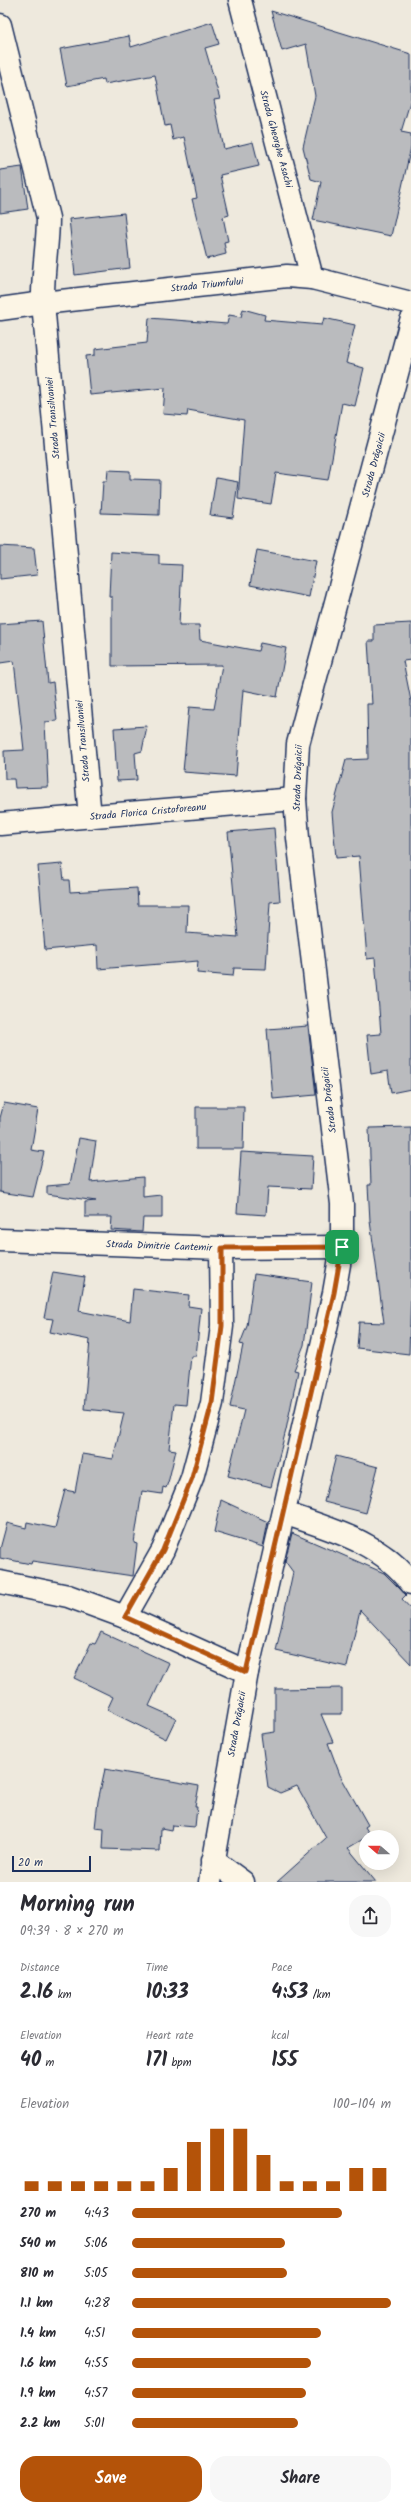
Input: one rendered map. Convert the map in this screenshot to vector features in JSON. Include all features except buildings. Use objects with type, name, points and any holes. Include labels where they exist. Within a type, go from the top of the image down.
[{"type":"street","name":"Strada Gheorghe Asachi","points":[[240,0],[312,278]]},
{"type":"street","name":"Strada Transilvaniei","points":[[0,25],[48,218],[48,245],[42,281],[43,303],[90,817]]},
{"type":"street","name":"Strada Triumfului","points":[[0,309],[287,276],[312,278],[411,303]]},
{"type":"street","name":"Strada Drăgaicii","points":[[210,1882],[246,1672],[334,1293],[342,1247],[342,1204],[295,799],[298,744],[406,365],[411,321]]},
{"type":"street","name":"Strada Florica Cristoforeanu","points":[[0,824],[295,799]]},
{"type":"street","name":"Strada Dimitrie Cantemir","points":[[0,1240],[222,1248],[342,1247]]},
{"type":"street","points":[[125,1617],[163,1550],[192,1478],[212,1403],[222,1326],[222,1248]]},
{"type":"street","points":[[284,1513],[343,1533],[382,1554],[411,1583]]},
{"type":"street","points":[[0,1582],[68,1596],[125,1617],[246,1672]]},
{"type":"street","points":[[213,1860],[243,1882]]},
{"type":"route","points":[[342,1247],[334,1293],[246,1672],[125,1617],[163,1550],[192,1478],[212,1403],[222,1326],[222,1248],[342,1247]]}]
